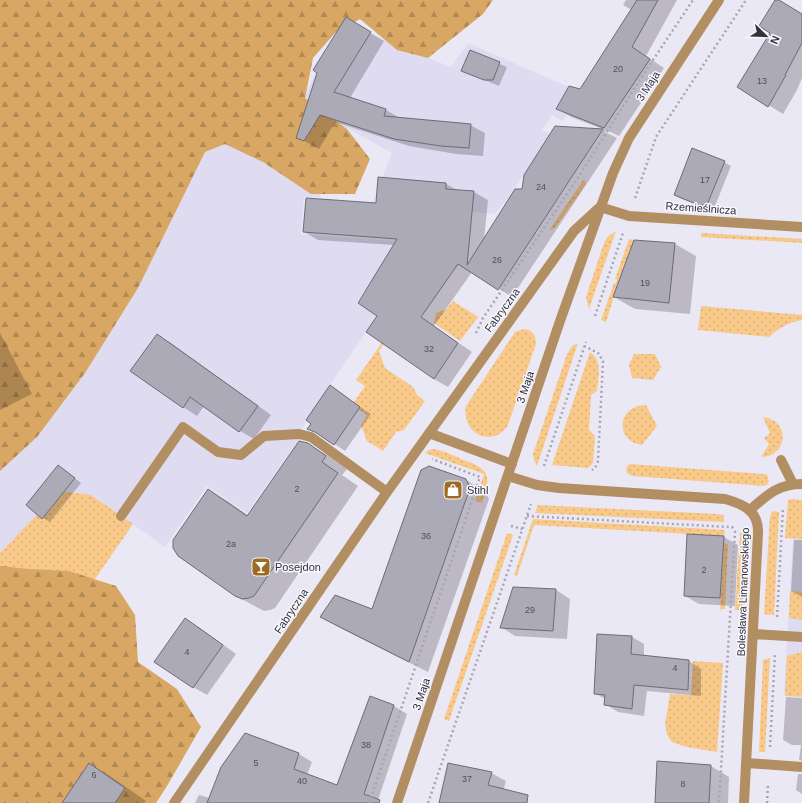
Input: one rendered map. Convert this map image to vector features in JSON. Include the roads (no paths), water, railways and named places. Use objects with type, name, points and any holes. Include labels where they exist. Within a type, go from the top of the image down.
[{"type":"street","name":"3 Maja","points":[[397,803],[600,207],[613,173],[629,138],[719,0]]},
{"type":"street","name":"Rzemieślnicza","points":[[600,207],[629,216],[802,227]]},
{"type":"street","name":"Fabryczna","points":[[174,803],[387,492],[574,230],[600,207]]},
{"type":"street","points":[[121,516],[182,427],[218,452],[241,455],[264,436],[299,434],[311,437],[387,492]]},
{"type":"street","points":[[429,433],[512,464]]},
{"type":"street","points":[[508,476],[537,485],[559,488],[724,499],[743,505],[750,510],[772,491],[787,485],[797,484],[781,460]]},
{"type":"street","name":"Bolesława Limanowskiego","points":[[744,803],[759,526],[756,517],[750,510]]},
{"type":"street","points":[[754,634],[802,636]]},
{"type":"street","points":[[746,763],[802,767]]},
{"type":"place","name":"Stihl","points":[[453,490]]},
{"type":"place","name":"Posejdon","points":[[261,567]]}]
